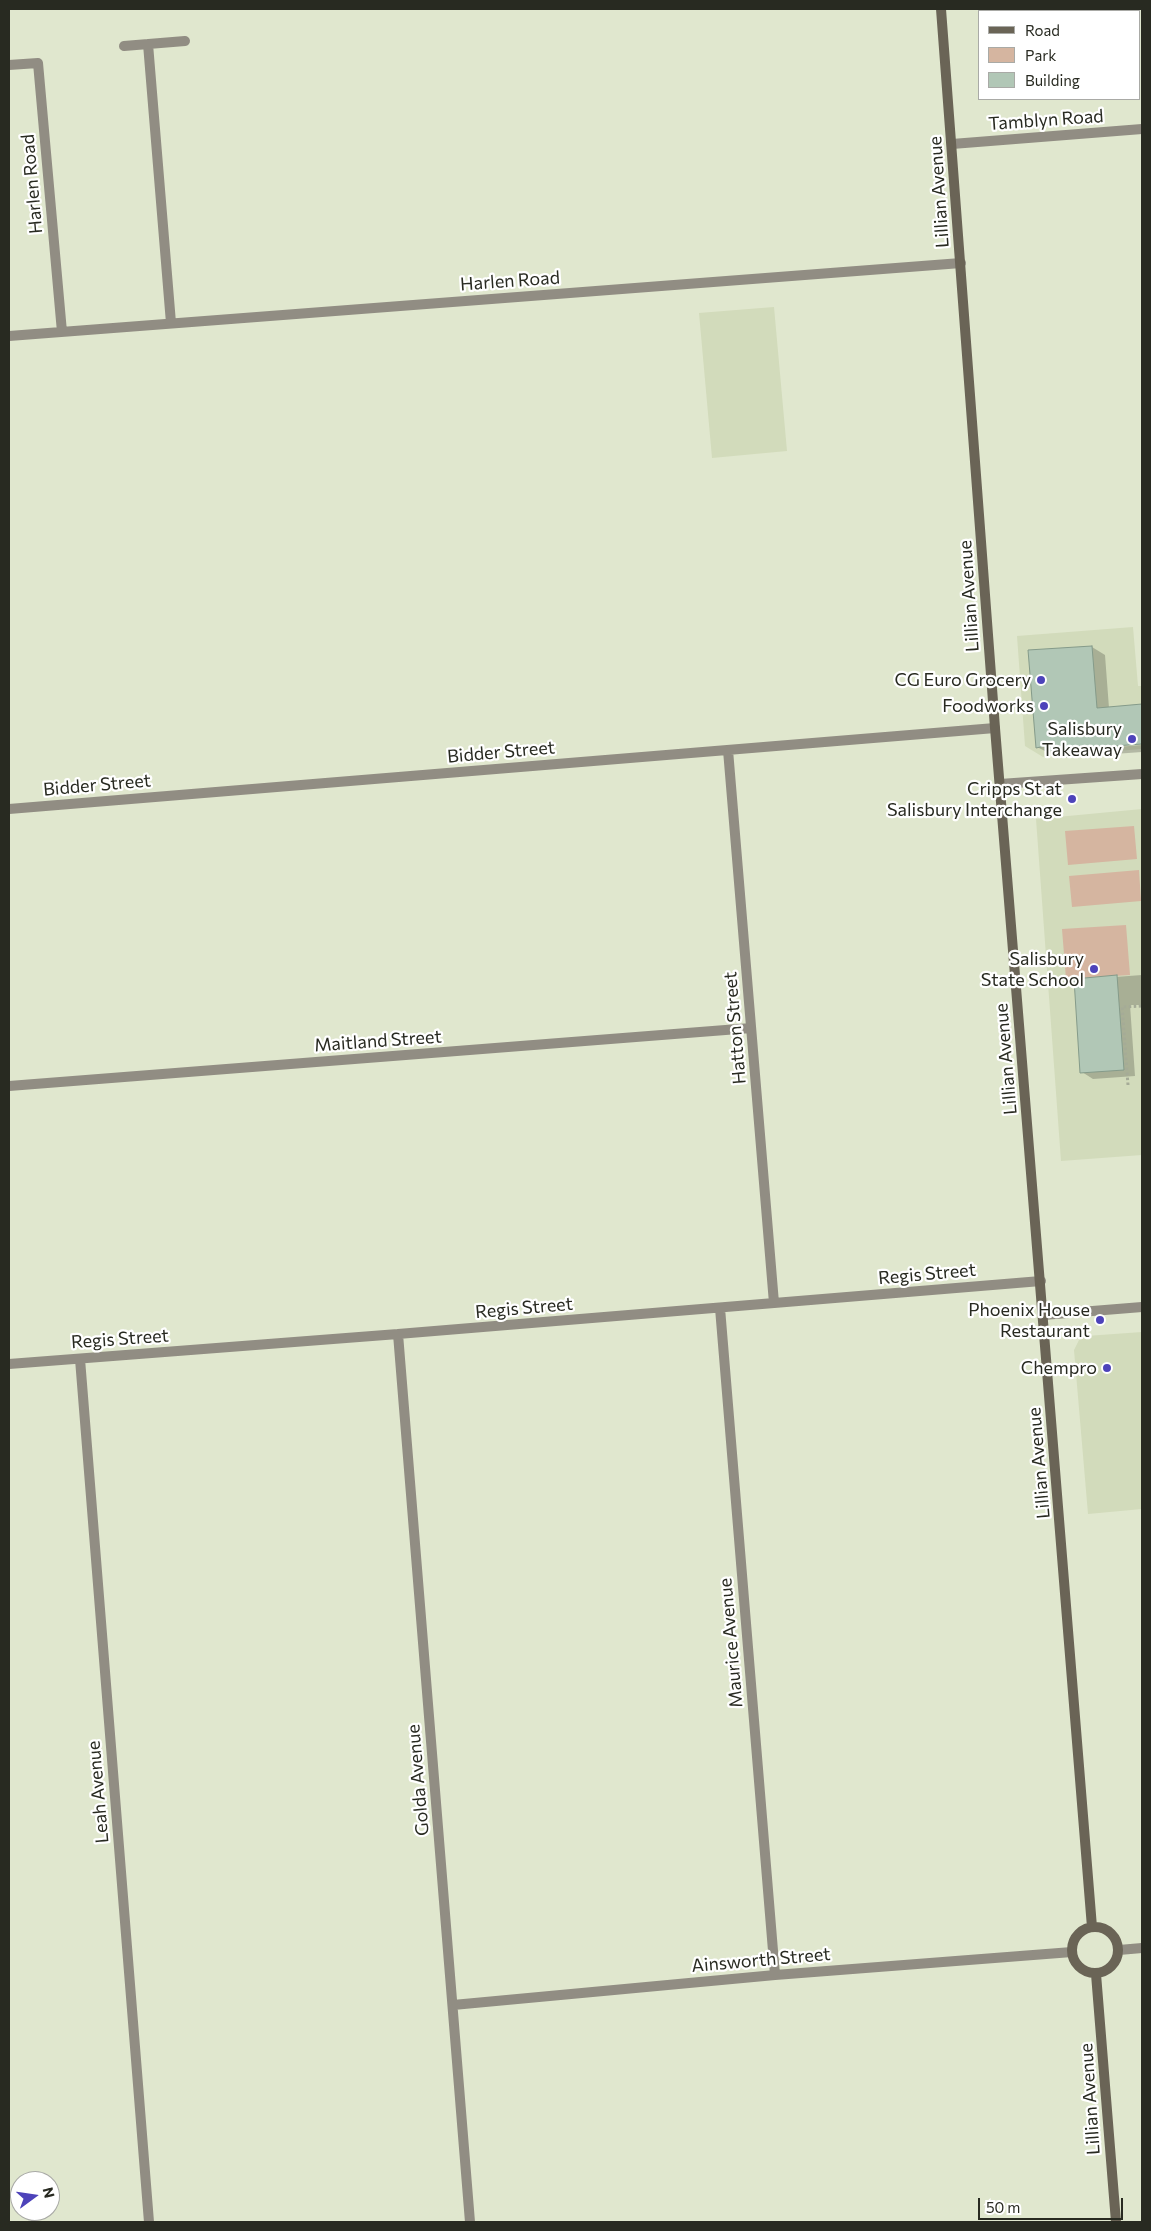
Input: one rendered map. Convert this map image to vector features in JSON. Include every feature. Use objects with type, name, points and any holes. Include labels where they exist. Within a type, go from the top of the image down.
[{"type":"street","name":"Lillian Avenue","points":[[941,9],[995,728],[1044,1315],[1092,1927]]},
{"type":"street","points":[[124,46],[185,41]]},
{"type":"street","points":[[148,44],[171,324]]},
{"type":"street","name":"Harlen Road","points":[[9,65],[38,63],[62,332]]},
{"type":"street","name":"Tamblyn Road","points":[[952,144],[1142,129]]},
{"type":"street","name":"Harlen Road","points":[[9,336],[961,263]]},
{"type":"street","name":"Bidder Street","points":[[9,809],[995,728]]},
{"type":"street","name":"Hatton Street","points":[[728,750],[774,1303]]},
{"type":"street","points":[[1000,784],[1142,774]]},
{"type":"street","name":"Maitland Street","points":[[9,1086],[751,1028]]},
{"type":"street","name":"Regis Street","points":[[9,1364],[1041,1281]]},
{"type":"street","points":[[1044,1315],[1142,1307]]},
{"type":"street","name":"Maurice Avenue","points":[[720,1308],[775,1975]]},
{"type":"street","name":"Golda Avenue","points":[[398,1334],[470,2222]]},
{"type":"street","name":"Leah Avenue","points":[[80,1358],[148,2222]]},
{"type":"street","points":[[1092,1927],[1107,1930],[1113,1936],[1119,1950],[1110,1969],[1096,1974],[1089,1973],[1077,1965],[1072,1952],[1073,1945],[1080,1933],[1092,1927]]},
{"type":"street","points":[[1119,1950],[1142,1948]]},
{"type":"street","name":"Ainsworth Street","points":[[453,2005],[775,1975],[1072,1952]]},
{"type":"street","name":"Lillian Avenue","points":[[1096,1974],[1116,2222]]},
{"type":"path","points":[[1128,1085],[1122,1007],[1142,1006]]},
{"type":"shaded area","points":[[774,307],[787,451],[712,458],[699,313]]},
{"type":"shaded area","points":[[1133,627],[1138,686],[1142,686],[1142,749],[1043,757],[1025,746],[1017,636]]},
{"type":"shaded area","name":"Salisbury State School","points":[[1142,809],[1142,1155],[1061,1161],[1036,819]]},
{"type":"shaded area","points":[[1142,1332],[1142,1509],[1088,1514],[1074,1350],[1079,1340],[1086,1336]]},
{"type":"green space","points":[[1134,826],[1137,859],[1068,865],[1065,831]]},
{"type":"green space","points":[[1139,870],[1141,901],[1072,907],[1069,876]]},
{"type":"green space","points":[[1126,925],[1130,975],[1066,979],[1062,929]]},
{"type":"building","points":[[1092,646],[1097,708],[1142,704],[1142,744],[1045,751],[1045,746],[1036,748],[1028,650]]},
{"type":"building","points":[[1117,975],[1124,1070],[1080,1073],[1074,979]]},
{"type":"place","name":"CG Euro Grocery","points":[[1041,680]]},
{"type":"place","name":"Foodworks","points":[[1044,706]]},
{"type":"place","name":"Salisbury Takeaway","points":[[1132,739]]},
{"type":"place","name":"Cripps St at Salisbury Interchange","points":[[1072,799]]},
{"type":"place","name":"Salisbury State School","points":[[1094,969]]},
{"type":"place","name":"Phoenix House Restaurant","points":[[1100,1320]]},
{"type":"place","name":"Chempro","points":[[1107,1368]]}]
